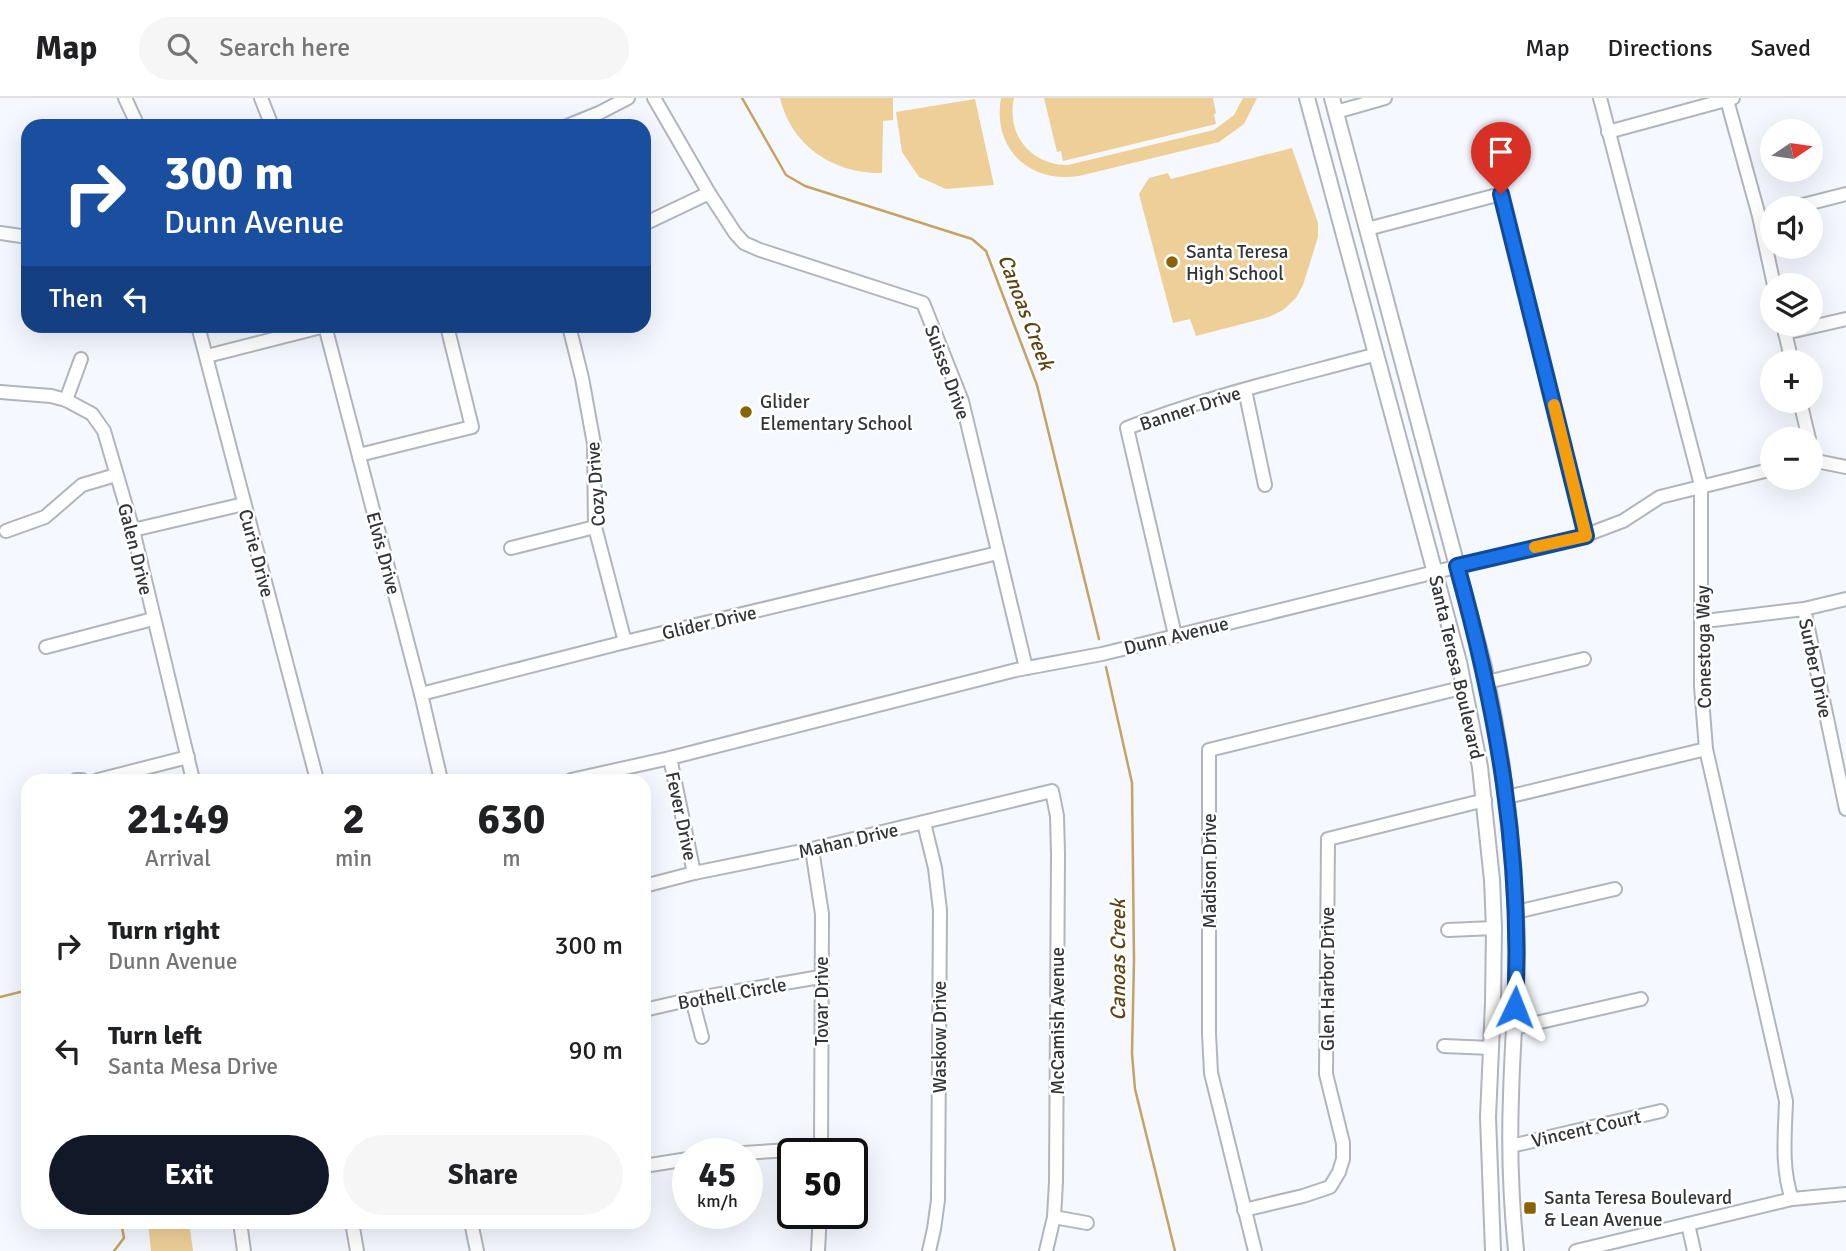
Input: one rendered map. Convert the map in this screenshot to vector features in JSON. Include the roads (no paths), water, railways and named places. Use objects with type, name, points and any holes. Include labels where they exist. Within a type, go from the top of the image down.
[{"type":"main road","name":"Santa Teresa Boulevard","points":[[1307,98],[1435,572],[1475,737],[1485,800],[1494,928],[1488,1143],[1493,1251]]},
{"type":"main road","name":"Santa Teresa Boulevard","points":[[1334,105],[1487,682],[1507,797],[1516,912],[1510,1146],[1516,1251]]},
{"type":"street","points":[[125,98],[135,119]]},
{"type":"street","points":[[261,98],[269,119]]},
{"type":"street","points":[[585,119],[628,98]]},
{"type":"street","name":"Suisse Drive","points":[[654,98],[709,194],[744,243],[923,303],[962,401],[1026,668]]},
{"type":"street","points":[[1334,105],[1385,98]]},
{"type":"street","name":"Conestoga Way","points":[[1600,98],[1701,485],[1701,686],[1706,749],[1786,1101],[1784,1159],[1788,1187],[1793,1199]]},
{"type":"street","points":[[1608,132],[1730,99],[1771,273]]},
{"type":"street","points":[[651,221],[709,194]]},
{"type":"street","points":[[1367,229],[1501,194],[1586,536]]},
{"type":"street","points":[[1823,200],[1846,194]]},
{"type":"street","points":[[0,233],[21,236]]},
{"type":"street","points":[[1823,322],[1846,318]]},
{"type":"street","name":"Curie Drive","points":[[200,333],[315,774]]},
{"type":"street","points":[[206,356],[297,333]]},
{"type":"street","name":"Elvis Drive","points":[[327,333],[422,694],[440,774]]},
{"type":"street","points":[[359,455],[472,427],[449,333]]},
{"type":"street","name":"Cozy Drive","points":[[571,333],[594,444],[596,527],[625,642]]},
{"type":"street","name":"Banner Drive","points":[[1175,635],[1127,428],[1245,390],[1377,354]]},
{"type":"street","points":[[66,400],[81,359]]},
{"type":"street","points":[[1245,390],[1265,485]]},
{"type":"street","name":"Galen Drive","points":[[0,392],[51,396],[66,400],[93,414],[104,431],[133,530],[192,774]]},
{"type":"street","points":[[1823,460],[1846,467]]},
{"type":"street","name":"Dunn Avenue","points":[[598,774],[1026,668],[1102,654],[1586,536],[1623,521],[1660,498],[1701,485],[1760,472]]},
{"type":"street","points":[[5,531],[45,517],[82,485],[116,475]]},
{"type":"street","points":[[133,530],[244,504]]},
{"type":"street","points":[[511,548],[596,527]]},
{"type":"street","name":"Glider Drive","points":[[422,694],[625,642],[998,553]]},
{"type":"street","points":[[1702,620],[1804,609],[1846,599]]},
{"type":"street","name":"Surber Drive","points":[[1804,609],[1846,809]]},
{"type":"street","points":[[46,647],[153,619]]},
{"type":"street","points":[[1487,682],[1584,659]]},
{"type":"street","name":"Madison Drive","points":[[1255,1251],[1211,1073],[1209,750],[1465,687]]},
{"type":"street","points":[[1507,797],[1706,749]]},
{"type":"street","points":[[121,774],[188,757]]},
{"type":"street","name":"Fever Drive","points":[[670,758],[694,873]]},
{"type":"street","name":"Mahan Drive","points":[[651,884],[924,823],[1052,791]]},
{"type":"street","name":"McCamish Avenue","points":[[1046,1251],[1054,1217],[1058,854],[1057,816],[1052,791]]},
{"type":"street","name":"Glen Harbor Drive","points":[[1244,1210],[1303,1196],[1330,1186],[1343,1159],[1343,1143],[1326,1074],[1328,839],[1485,800]]},
{"type":"street","name":"Waskow Drive","points":[[924,823],[935,868],[940,910],[938,1199],[929,1251]]},
{"type":"street","name":"Tovar Drive","points":[[812,849],[822,914],[821,1138]]},
{"type":"street","points":[[1516,912],[1615,889]]},
{"type":"street","points":[[1448,930],[1494,928]]},
{"type":"street","name":"Bothell Circle","points":[[651,1008],[820,977]]},
{"type":"street","points":[[692,999],[702,1037]]},
{"type":"street","points":[[1514,1028],[1641,999]]},
{"type":"street","points":[[1444,1046],[1491,1048]]},
{"type":"street","name":"Vincent Court","points":[[1510,1146],[1661,1111]]},
{"type":"street","points":[[651,1165],[672,1162]]},
{"type":"street","points":[[1576,1251],[1793,1199],[1846,1194]]},
{"type":"street","points":[[1054,1217],[1087,1223]]},
{"type":"street","points":[[1688,1224],[1694,1251]]},
{"type":"street","points":[[241,1229],[244,1251]]},
{"type":"street","points":[[353,1229],[357,1251]]},
{"type":"street","points":[[472,1229],[477,1251]]},
{"type":"street","points":[[818,1251],[819,1229]]},
{"type":"waterway","name":"Canoas Creek","points":[[742,98],[786,175],[805,186],[972,239],[986,251],[1037,385],[1099,639]]},
{"type":"waterway","name":"Canoas Creek","points":[[1106,667],[1132,783],[1132,1054],[1135,1089],[1175,1251]]},
{"type":"waterway","points":[[0,997],[21,992]]},
{"type":"waterway","points":[[114,1251],[124,1238],[122,1229]]},
{"type":"place","name":"Santa Teresa High School","points":[[1172,262]]},
{"type":"place","name":"Glider Elementary School","points":[[746,412]]},
{"type":"place","name":"Santa Teresa Boulevard & Lean Avenue","points":[[1530,1208]]}]
